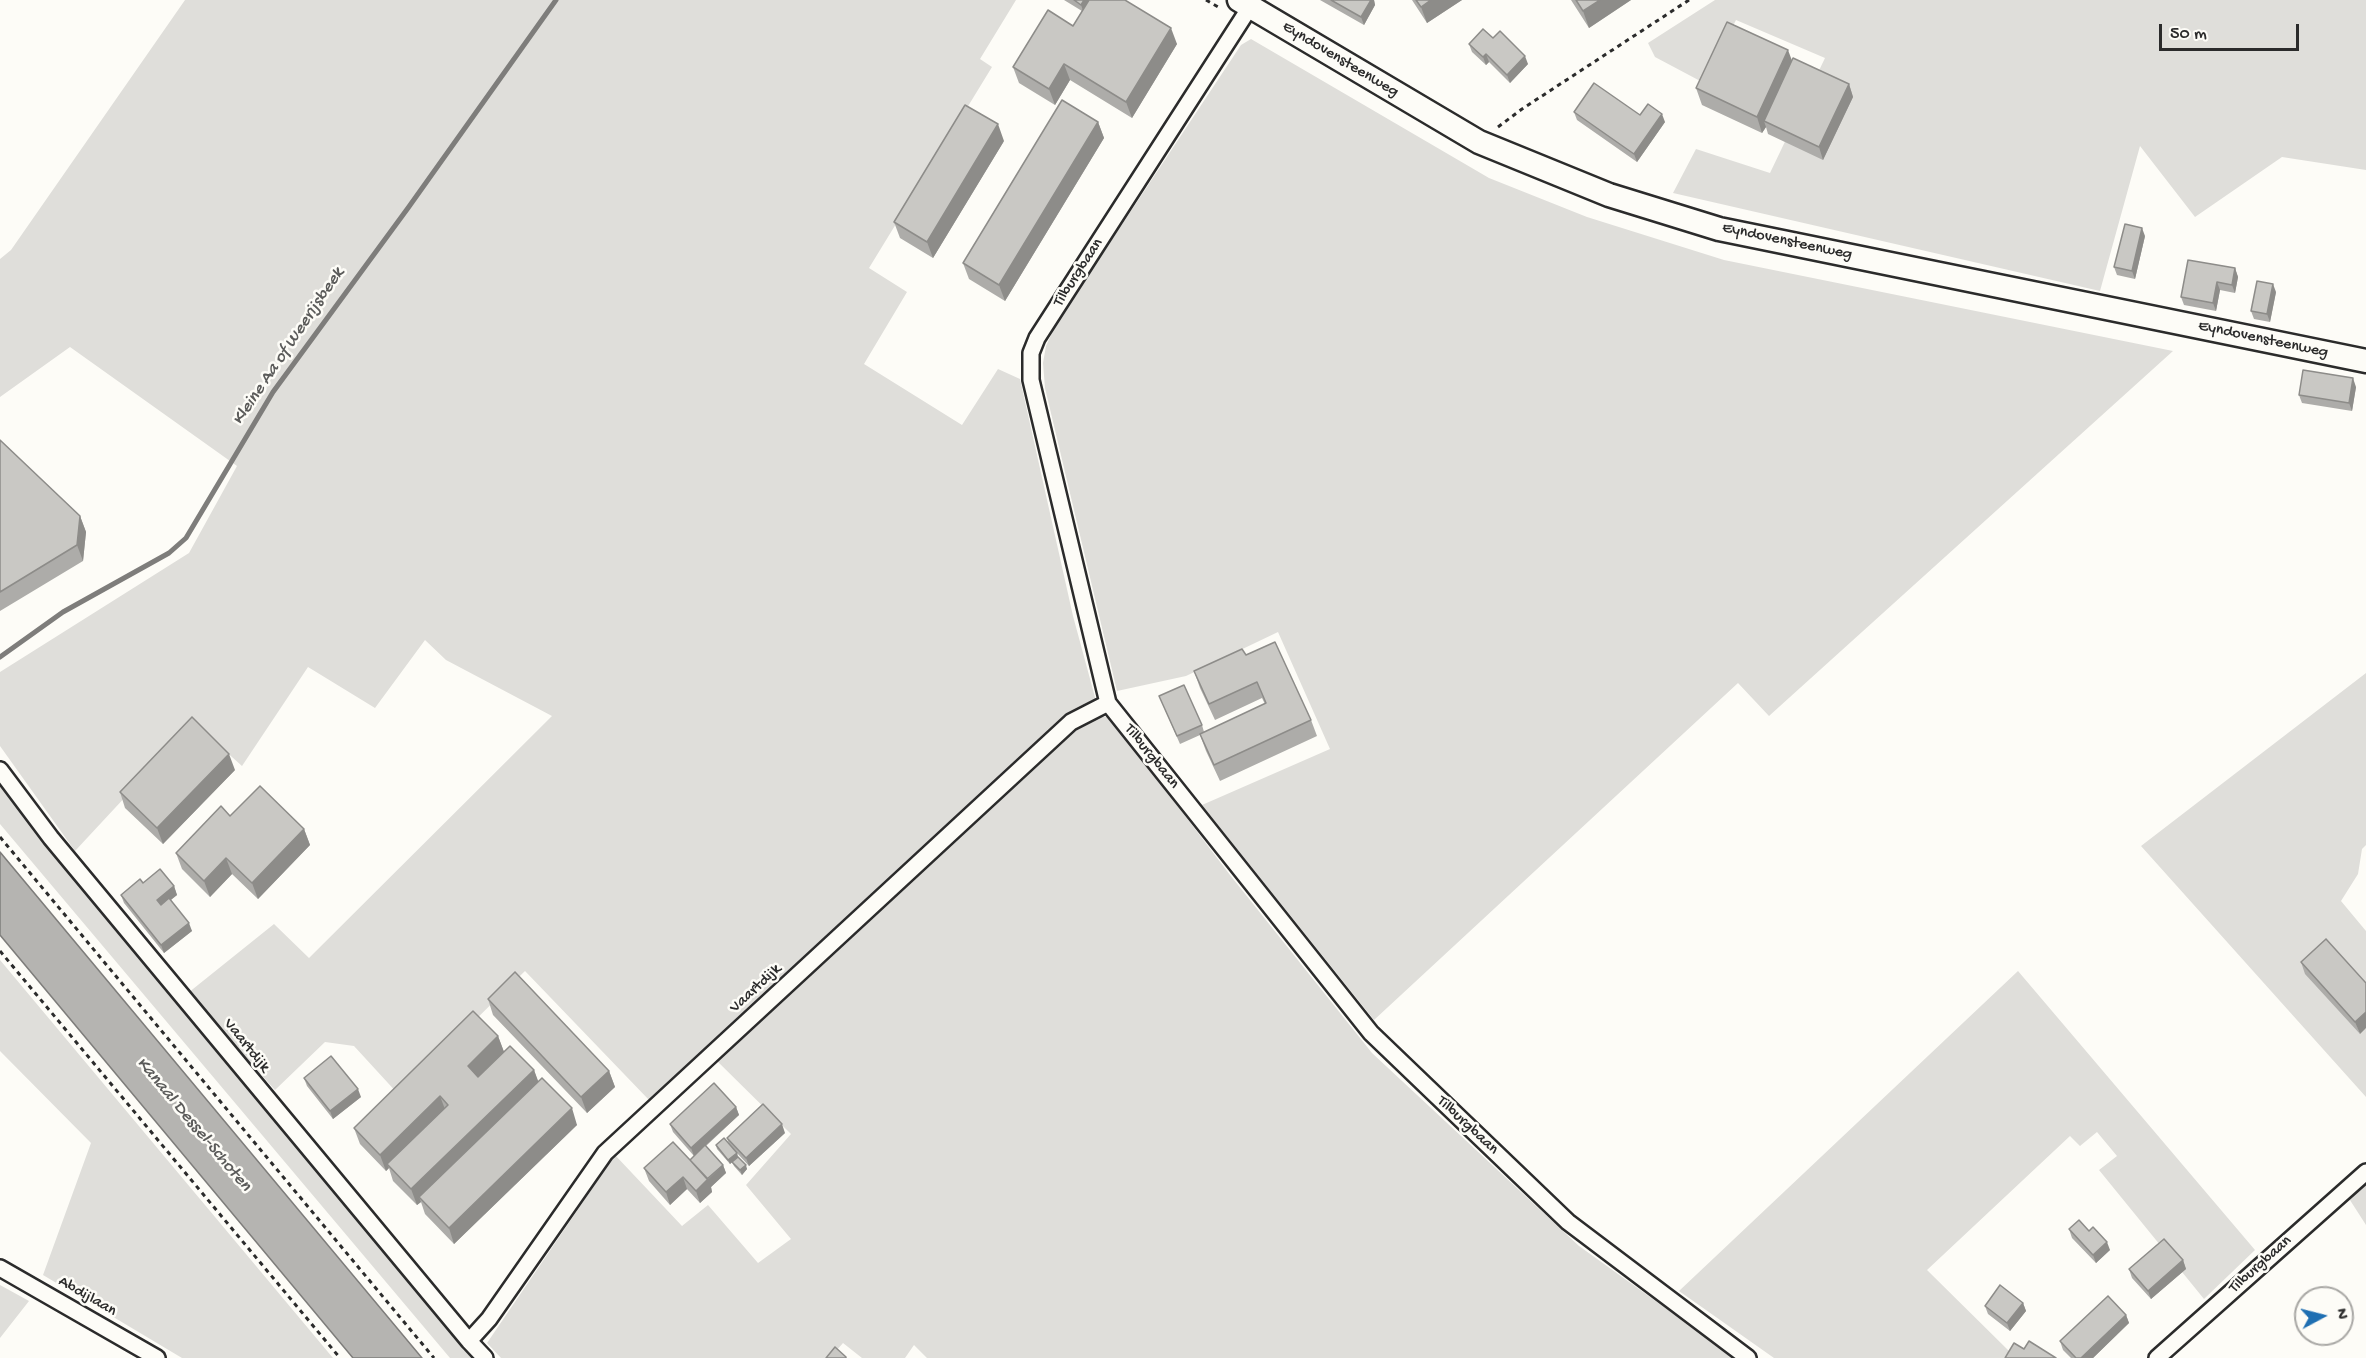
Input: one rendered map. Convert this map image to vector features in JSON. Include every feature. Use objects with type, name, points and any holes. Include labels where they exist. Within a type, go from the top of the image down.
[{"type":"street","name":"Eyndovensteenweg","points":[[1245,3],[1479,142],[1609,195],[1719,229],[2366,361]]},
{"type":"street","name":"Tilburgbaan","points":[[1245,3],[1036,338],[1031,353],[1031,380],[1108,704],[1371,1033],[1568,1221],[1748,1358]]},
{"type":"street","name":"Vaartdijk","points":[[469,1341],[489,1319],[605,1153],[1071,722],[1108,704]]},
{"type":"street","name":"Vaartdijk","points":[[0,770],[58,847],[485,1358]]},
{"type":"street","name":"Tilburgbaan","points":[[2157,1358],[2366,1172]]},
{"type":"street","name":"Abdijlaan","points":[[0,1268],[157,1358]]},
{"type":"path","points":[[1479,142],[1522,109],[1689,0]]},
{"type":"path","points":[[0,837],[434,1358]]},
{"type":"path","points":[[0,951],[340,1358]]},
{"type":"shaded area","points":[[185,0],[1016,0],[980,59],[992,67],[869,268],[907,292],[864,364],[962,425],[998,369],[1020,379],[1073,616],[1096,701],[1069,716],[649,1100],[525,971],[399,1095],[354,1046],[325,1042],[275,1090],[188,993],[274,924],[309,958],[552,716],[446,660],[425,640],[375,708],[308,667],[242,766],[194,723],[75,851],[0,746],[0,672],[189,553],[237,466],[70,347],[0,397],[0,259],[11,250]]},
{"type":"shaded area","points":[[1715,0],[2366,0],[2366,170],[2282,157],[2195,217],[2140,146],[2100,291],[1673,193],[1696,149],[1770,173],[1825,58],[1736,20],[1704,83],[1655,57],[1648,43]]},
{"type":"shaded area","points":[[1251,39],[1489,178],[1587,217],[1724,260],[2173,351],[1769,716],[1738,683],[1374,1020],[1202,805],[1330,749],[1278,632],[1186,676],[1117,691],[1045,388],[1043,363],[1046,346],[1056,324],[1241,45]]},
{"type":"shaded area","points":[[2366,673],[2366,845],[2362,849],[2358,874],[2341,901],[2366,931],[2366,1097],[2141,846]]},
{"type":"shaded area","points":[[1098,717],[1110,717],[1230,875],[1372,1053],[1579,1246],[1735,1358],[927,1358],[914,1345],[905,1358],[862,1358],[843,1343],[830,1358],[501,1358],[487,1343],[615,1155],[682,1226],[708,1205],[758,1263],[791,1239],[746,1185],[791,1134],[716,1060],[1079,726]]},
{"type":"shaded area","points":[[0,778],[474,1358],[450,1358],[0,824]]},
{"type":"shaded area","points":[[0,960],[333,1358],[182,1358],[43,1275],[91,1143],[0,1051]]},
{"type":"shaded area","points":[[2018,971],[2255,1250],[2204,1299],[2099,1170],[2117,1156],[2097,1132],[2080,1146],[2070,1136],[1927,1270],[2009,1351],[2004,1358],[1774,1358],[1679,1291]]},
{"type":"shaded area","points":[[2366,1181],[2366,1225],[2348,1197]]},
{"type":"shaded area","points":[[0,1285],[29,1301],[0,1338]]},
{"type":"water","name":"Kanaal Dessel-Schoten","points":[[0,852],[422,1358],[353,1358],[0,935]]},
{"type":"building","points":[[1074,0],[1084,0],[1081,5]]},
{"type":"building","points":[[1089,0],[1125,0],[1171,28],[1126,102],[1064,64],[1049,89],[1013,67],[1048,10],[1073,26]]},
{"type":"building","points":[[1331,0],[1371,0],[1361,17]]},
{"type":"building","points":[[1416,0],[1431,0],[1421,7]]},
{"type":"building","points":[[1576,0],[1600,0],[1583,11]]},
{"type":"building","points":[[1727,22],[1788,50],[1757,117],[1696,88]]},
{"type":"building","points":[[1483,29],[1493,38],[1500,31],[1525,56],[1507,75],[1486,54],[1483,57],[1469,44]]},
{"type":"building","points":[[1793,58],[1849,84],[1819,147],[1764,121]]},
{"type":"building","points":[[1594,83],[1640,115],[1648,104],[1662,114],[1634,154],[1574,112]]},
{"type":"building","points":[[1062,100],[1098,122],[999,285],[963,263]]},
{"type":"building","points":[[965,105],[998,124],[927,242],[894,222]]},
{"type":"building","points":[[2125,224],[2142,228],[2132,271],[2114,267]]},
{"type":"building","points":[[2188,260],[2235,268],[2232,285],[2217,282],[2213,303],[2181,297]]},
{"type":"building","points":[[2257,281],[2273,284],[2267,314],[2251,311]]},
{"type":"building","points":[[2303,370],[2353,378],[2349,403],[2299,395]]},
{"type":"building","points":[[0,440],[80,516],[77,545],[0,592]]},
{"type":"building","points":[[1275,642],[1311,720],[1214,765],[1200,734],[1266,703],[1257,682],[1209,704],[1194,671],[1242,649],[1246,655]]},
{"type":"building","points":[[1184,685],[1202,725],[1177,736],[1159,696]]},
{"type":"building","points":[[192,717],[229,754],[157,828],[120,792]]},
{"type":"building","points":[[260,786],[304,829],[252,883],[226,858],[204,881],[176,853],[221,806],[230,816]]},
{"type":"building","points":[[160,869],[174,886],[157,900],[161,905],[169,898],[189,923],[161,945],[121,895],[140,879],[143,883]]},
{"type":"building","points":[[2326,939],[2366,983],[2366,1012],[2355,1022],[2301,962]]},
{"type":"building","points":[[515,972],[609,1071],[581,1097],[488,999]]},
{"type":"building","points":[[473,1011],[498,1036],[468,1066],[478,1077],[510,1046],[534,1070],[411,1189],[387,1164],[448,1105],[440,1096],[380,1155],[354,1128]]},
{"type":"building","points":[[331,1056],[358,1089],[330,1111],[304,1078]]},
{"type":"building","points":[[542,1078],[572,1108],[449,1228],[419,1197]]},
{"type":"building","points":[[714,1083],[736,1107],[691,1148],[670,1124]]},
{"type":"building","points":[[763,1104],[782,1124],[746,1158],[727,1138]]},
{"type":"building","points":[[724,1138],[737,1153],[728,1160],[716,1145]]},
{"type":"building","points":[[673,1142],[708,1179],[696,1191],[683,1177],[666,1192],[644,1168]]},
{"type":"building","points":[[705,1145],[723,1165],[707,1179],[690,1160]]},
{"type":"building","points":[[738,1157],[746,1165],[740,1170],[732,1162]]},
{"type":"building","points":[[2079,1220],[2089,1231],[2093,1227],[2107,1242],[2093,1255],[2069,1229]]},
{"type":"building","points":[[2164,1239],[2183,1260],[2148,1291],[2129,1269]]},
{"type":"building","points":[[2000,1285],[2023,1303],[2007,1323],[1985,1306]]},
{"type":"building","points":[[2108,1296],[2126,1315],[2081,1358],[2076,1358],[2060,1341]]},
{"type":"building","points":[[2029,1341],[2056,1358],[2005,1358],[2014,1343],[2024,1349]]},
{"type":"building","points":[[835,1347],[846,1357],[846,1358],[826,1358]]},
{"type":"waterway","name":"Kleine Aa of Weerijsbeek","points":[[0,657],[63,612],[169,553],[186,538],[273,392],[556,0]]}]
